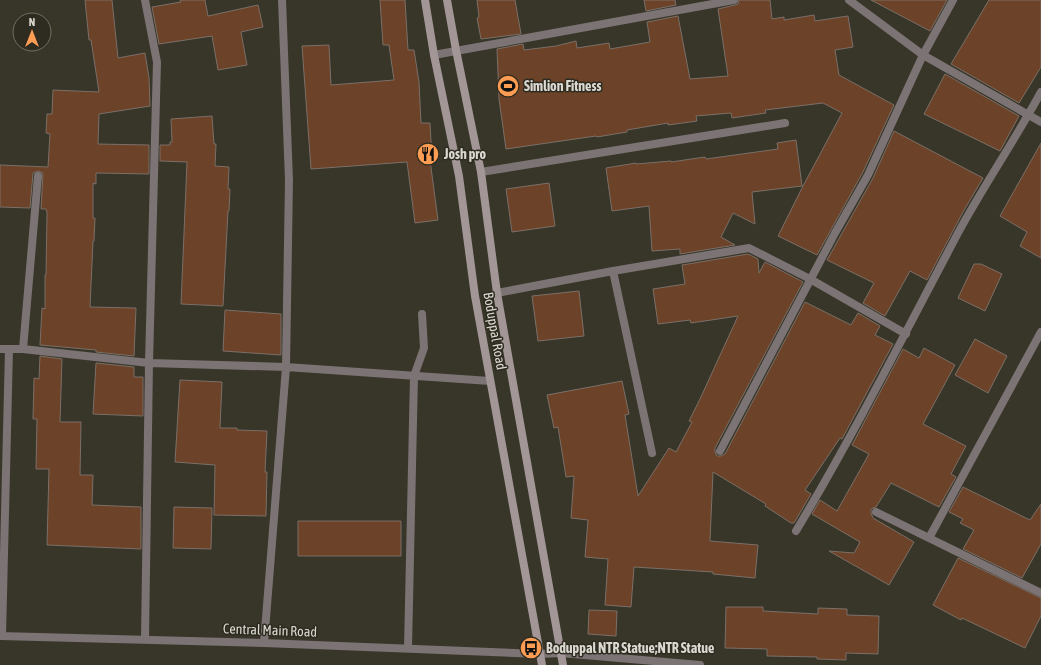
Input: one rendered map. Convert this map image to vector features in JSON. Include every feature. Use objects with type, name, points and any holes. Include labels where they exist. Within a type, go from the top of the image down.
[{"type":"street","points":[[145,0],[157,62],[149,363],[145,639]]},
{"type":"street","points":[[264,643],[286,367],[289,180],[282,0]]},
{"type":"street","name":"Boduppal Road","points":[[425,0],[434,55],[459,176],[475,296],[542,665]]},
{"type":"street","name":"Boduppal Road","points":[[447,0],[481,172],[497,293],[564,665]]},
{"type":"street","points":[[434,55],[734,0]]},
{"type":"street","points":[[849,0],[923,56],[1041,122]]},
{"type":"street","points":[[720,451],[810,279],[868,175],[923,56],[953,0]]},
{"type":"street","points":[[796,531],[824,485],[906,334],[959,232],[1041,92]]},
{"type":"street","points":[[481,172],[785,123]]},
{"type":"street","points":[[23,349],[38,176]]},
{"type":"street","points":[[497,293],[613,271],[749,248],[810,279],[906,334]]},
{"type":"street","points":[[613,271],[652,452]]},
{"type":"street","points":[[408,648],[414,376],[424,348],[422,314]]},
{"type":"street","points":[[929,538],[1041,332]]},
{"type":"street","points":[[0,349],[23,349],[149,363],[286,367],[490,381]]},
{"type":"street","points":[[1,636],[9,349]]},
{"type":"street","points":[[876,512],[1041,593]]},
{"type":"street","name":"Central Main Road","points":[[1,636],[145,639],[540,654],[561,653],[700,665]]},
{"type":"building","points":[[85,0],[112,0],[118,58],[145,53],[149,78],[150,106],[99,114],[98,144],[149,145],[149,174],[96,173],[96,184],[93,183],[93,218],[95,218],[90,307],[136,308],[134,356],[96,352],[96,350],[40,345],[42,308],[45,309],[46,275],[47,212],[46,209],[41,209],[43,173],[38,171],[33,173],[30,208],[0,207],[0,165],[48,167],[50,134],[46,133],[47,114],[52,114],[53,90],[99,92],[91,40],[89,40]]},
{"type":"building","points":[[180,0],[205,0],[208,16],[258,5],[263,27],[241,32],[247,65],[218,70],[212,36],[159,44],[152,7],[181,2]]},
{"type":"building","points":[[380,0],[405,0],[408,50],[414,50],[419,82],[421,123],[430,123],[432,160],[430,160],[438,220],[415,223],[407,162],[311,169],[302,46],[329,45],[331,85],[394,80],[389,45],[383,45]]},
{"type":"building","points":[[477,0],[515,0],[521,34],[481,39],[477,18],[479,17]]},
{"type":"building","points":[[644,0],[675,0],[676,5],[646,11]]},
{"type":"building","points":[[739,0],[770,0],[772,19],[784,17],[784,20],[814,15],[815,21],[848,16],[853,47],[835,50],[839,75],[894,105],[863,172],[817,255],[778,236],[842,113],[823,103],[765,110],[766,113],[732,118],[731,113],[696,116],[697,121],[668,125],[668,123],[597,137],[506,149],[499,99],[497,49],[523,44],[524,50],[556,46],[576,41],[577,48],[609,43],[610,49],[650,42],[647,22],[678,16],[690,79],[728,76],[718,9],[738,4]]},
{"type":"building","points":[[871,0],[947,0],[930,31]]},
{"type":"building","points":[[989,0],[1041,0],[1041,67],[1019,103],[951,64]]},
{"type":"building","points":[[945,74],[1019,116],[1000,151],[924,114]]},
{"type":"building","points":[[212,116],[214,144],[216,144],[215,166],[229,167],[228,189],[230,189],[223,306],[181,304],[187,162],[160,161],[160,145],[170,145],[170,142],[172,142],[171,119]]},
{"type":"building","points":[[894,131],[983,178],[927,280],[910,271],[885,316],[863,303],[874,283],[827,260],[873,178]]},
{"type":"building","points":[[796,140],[802,186],[752,192],[755,224],[733,213],[721,237],[735,245],[680,254],[680,249],[652,251],[649,206],[612,211],[606,168],[636,163],[671,162],[705,157],[706,159],[778,149],[777,143]]},
{"type":"building","points":[[1041,143],[1041,258],[1020,246],[1027,232],[1000,216]]},
{"type":"building","points":[[549,183],[555,226],[512,232],[506,189]]},
{"type":"building","points":[[748,254],[758,259],[759,273],[765,262],[803,282],[715,448],[717,456],[725,454],[805,302],[851,325],[858,313],[880,326],[875,335],[893,344],[842,439],[840,438],[805,490],[811,494],[794,523],[791,523],[765,506],[766,504],[713,472],[710,541],[758,545],[755,578],[713,574],[713,572],[634,567],[631,607],[605,605],[608,559],[585,557],[588,520],[571,518],[574,476],[566,477],[558,427],[554,428],[547,395],[622,381],[629,414],[625,415],[638,496],[669,448],[676,452],[692,422],[689,421],[738,316],[691,323],[690,320],[658,324],[653,289],[685,284],[682,265]]},
{"type":"building","points":[[974,264],[981,264],[1002,274],[985,311],[958,298]]},
{"type":"building","points":[[579,291],[584,336],[538,341],[532,296]]},
{"type":"building","points":[[225,310],[281,314],[281,355],[223,351]]},
{"type":"building","points":[[975,339],[1007,356],[988,393],[955,375]]},
{"type":"building","points":[[924,348],[955,365],[923,424],[966,446],[951,474],[956,477],[939,507],[891,483],[876,507],[871,509],[873,518],[914,542],[889,585],[829,551],[854,553],[860,542],[812,514],[820,500],[837,511],[869,454],[852,445],[903,349],[919,358]]},
{"type":"building","points":[[40,356],[62,359],[60,422],[81,422],[80,475],[93,475],[92,505],[141,507],[141,549],[47,545],[49,469],[36,469],[37,419],[33,419],[34,378],[39,379]]},
{"type":"building","points":[[96,363],[134,367],[134,377],[143,377],[143,416],[93,414]]},
{"type":"building","points":[[180,380],[222,382],[220,428],[267,431],[265,472],[267,472],[266,516],[214,515],[215,465],[175,462]]},
{"type":"building","points":[[963,487],[1030,520],[1041,504],[1041,544],[1022,578],[963,549],[974,530],[960,523],[963,519],[949,512]]},
{"type":"building","points":[[174,507],[212,508],[211,549],[173,548]]},
{"type":"building","points":[[298,521],[401,521],[401,556],[298,556]]},
{"type":"building","points":[[958,558],[1041,598],[1041,616],[1025,648],[962,618],[961,620],[933,605]]},
{"type":"building","points":[[726,607],[763,607],[763,611],[818,614],[818,608],[847,609],[847,615],[879,616],[878,654],[846,653],[846,660],[817,659],[817,657],[767,656],[767,649],[725,648]]},
{"type":"building","points":[[589,610],[617,611],[616,636],[588,634]]},
{"type":"place","name":"Simlion Fitness","points":[[508,86]]},
{"type":"place","name":"Josh pro","points":[[428,154]]},
{"type":"place","name":"Boduppal NTR Statue;NTR Statue","points":[[531,648]]}]
